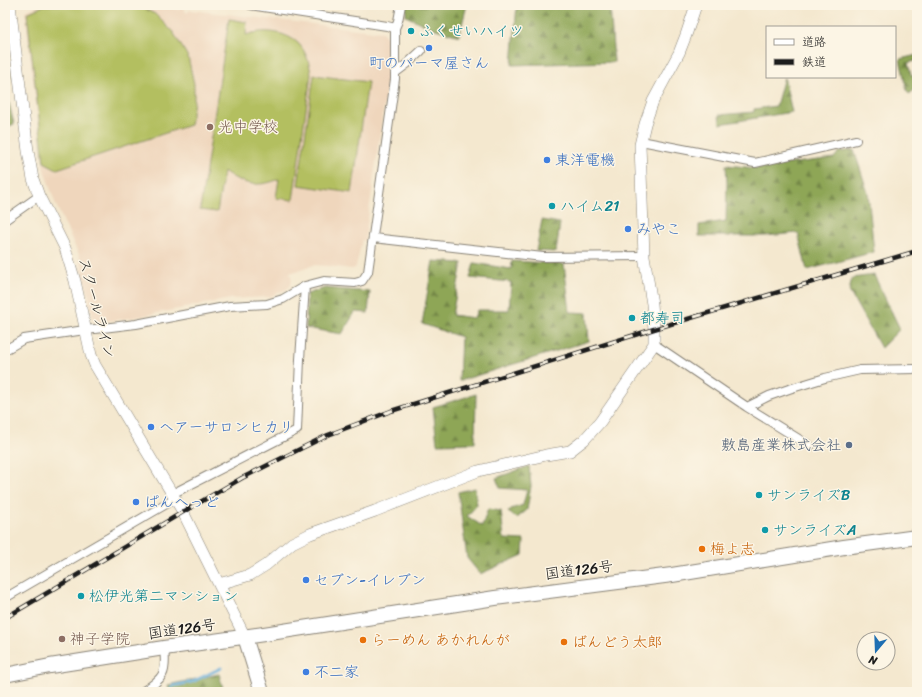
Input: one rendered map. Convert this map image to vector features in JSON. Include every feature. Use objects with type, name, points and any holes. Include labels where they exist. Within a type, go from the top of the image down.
[{"type":"highway","name":"国道126号","points":[[5,676],[50,666],[164,648],[496,598],[672,575],[844,547],[917,537]]},
{"type":"highway","points":[[245,637],[262,692]]},
{"type":"street","name":"スクールライン","points":[[10,5],[28,151],[33,178],[39,196],[65,248],[75,281],[91,356],[183,512],[245,637]]},
{"type":"street","points":[[250,5],[395,28]]},
{"type":"street","points":[[5,350],[24,339],[136,324],[230,306],[267,304],[283,299],[305,286],[324,282],[355,283],[362,281],[368,272],[373,238],[395,79],[395,28],[401,5]]},
{"type":"street","points":[[219,584],[250,575],[266,565],[292,544],[310,534],[376,511],[478,471],[570,451],[584,440],[600,422],[654,344],[653,316],[644,256],[640,145],[653,101],[679,53],[696,5]]},
{"type":"street","points":[[395,73],[421,51]]},
{"type":"street","points":[[641,141],[755,163],[856,140]]},
{"type":"street","points":[[5,220],[39,196]]},
{"type":"street","points":[[373,238],[543,257],[644,256]]},
{"type":"street","points":[[5,598],[174,497],[297,430],[305,286]]},
{"type":"street","points":[[654,344],[747,407],[810,446]]},
{"type":"street","points":[[747,407],[769,396],[789,389],[825,378],[860,370],[917,369]]},
{"type":"street","points":[[142,692],[155,683],[164,673],[164,648]]},
{"type":"shaded area","name":"光中学校","points":[[41,5],[165,5],[168,8],[173,6],[178,10],[182,7],[187,13],[190,10],[382,32],[390,41],[387,84],[365,240],[362,240],[355,268],[352,269],[314,265],[290,273],[292,280],[290,286],[287,289],[269,297],[230,299],[137,317],[94,323],[79,255],[56,205],[44,170],[25,11]]},
{"type":"green space","points":[[45,5],[137,5],[155,14],[173,32],[188,57],[194,84],[194,101],[190,125],[57,169],[44,162],[27,13]]},
{"type":"green space","points":[[406,5],[467,5],[459,36],[429,27],[406,16]]},
{"type":"green space","points":[[517,5],[610,5],[614,62],[512,65]]},
{"type":"green space","points":[[229,19],[247,22],[246,35],[259,32],[273,32],[286,36],[298,43],[309,62],[311,75],[293,200],[276,198],[279,179],[264,184],[250,184],[231,176],[224,171],[217,212],[200,210]]},
{"type":"green space","points":[[5,40],[11,77],[5,79]]},
{"type":"green space","points":[[917,55],[917,60],[908,63],[911,75],[917,76],[917,88],[909,94],[900,59]]},
{"type":"green space","points":[[314,75],[368,82],[352,193],[298,185]]},
{"type":"green space","points":[[784,78],[792,112],[720,124],[719,115],[754,112],[754,109],[776,106]]},
{"type":"green space","points":[[9,103],[14,124],[5,128],[5,105]]},
{"type":"green space","points":[[854,150],[868,193],[874,252],[807,270],[798,233],[765,236],[699,236],[699,225],[726,221],[726,165],[756,168],[834,158],[839,152]]},
{"type":"green space","points":[[542,220],[560,223],[556,252],[536,251]]},
{"type":"green space","points":[[433,261],[462,263],[452,315],[474,318],[477,310],[509,310],[511,282],[470,278],[474,263],[511,269],[512,261],[564,264],[570,312],[587,313],[589,341],[459,381],[461,337],[422,324]]},
{"type":"green space","points":[[874,275],[900,329],[881,348],[849,291],[852,278]]},
{"type":"green space","points":[[325,288],[370,292],[368,313],[355,312],[342,334],[306,328],[307,294]]},
{"type":"green space","points":[[476,394],[475,443],[437,444],[433,407]]},
{"type":"green space","points":[[529,466],[531,486],[527,510],[517,518],[508,512],[511,509],[523,505],[527,490],[500,488],[496,478]]},
{"type":"green space","points":[[475,488],[477,505],[467,516],[482,526],[488,509],[501,511],[504,539],[524,540],[523,555],[480,574],[467,558],[458,492]]},
{"type":"green space","points":[[219,674],[224,692],[170,692],[168,685]]},
{"type":"waterway","points":[[171,692],[172,686],[192,682],[221,668]]},
{"type":"railway","points":[[5,618],[242,478],[328,435],[391,411],[654,329],[917,251]]},
{"type":"place","name":"ふくせいハイツ","points":[[411,31]]},
{"type":"place","name":"町のパーマ屋さん","points":[[429,48]]},
{"type":"place","name":"光中学校","points":[[210,127]]},
{"type":"place","name":"東洋電機","points":[[547,160]]},
{"type":"place","name":"ハイム21","points":[[552,206]]},
{"type":"place","name":"みやこ","points":[[628,229]]},
{"type":"place","name":"都寿司","points":[[632,318]]},
{"type":"place","name":"ヘアーサロンヒカリ","points":[[151,427]]},
{"type":"place","name":"敷島産業株式会社","points":[[849,445]]},
{"type":"place","name":"サンライズB","points":[[759,495]]},
{"type":"place","name":"ぱんへっど","points":[[136,502]]},
{"type":"place","name":"サンライズA","points":[[765,530]]},
{"type":"place","name":"梅よ志","points":[[702,549]]},
{"type":"place","name":"セブン-イレブン","points":[[306,580]]},
{"type":"place","name":"松伊光第二マンション","points":[[81,596]]},
{"type":"place","name":"神子学院","points":[[62,639]]},
{"type":"place","name":"らーめん あかれんが","points":[[363,640]]},
{"type":"place","name":"ばんどう太郎","points":[[564,642]]},
{"type":"place","name":"不二家","points":[[306,672]]}]
